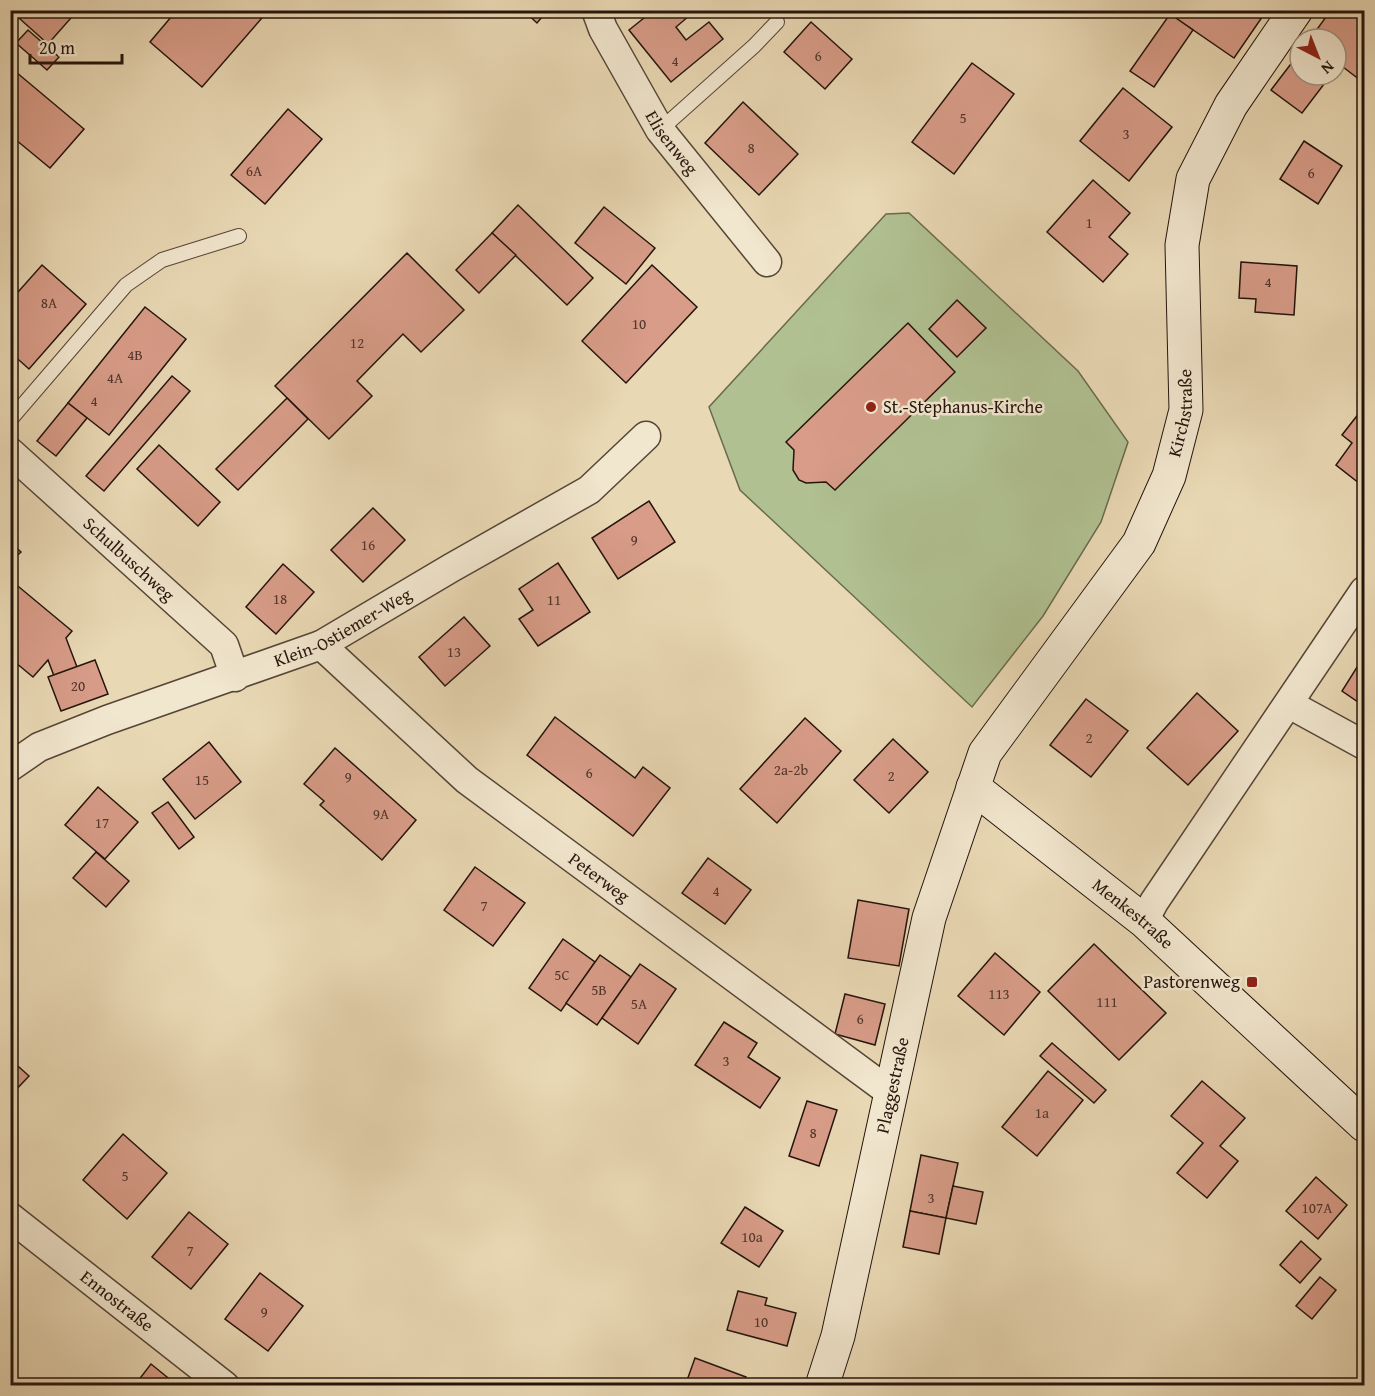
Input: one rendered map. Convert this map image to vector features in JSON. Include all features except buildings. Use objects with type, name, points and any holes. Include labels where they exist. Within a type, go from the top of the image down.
[{"type":"street","name":"Elisenweg","points":[[596,10],[603,29],[660,130],[766,262]]},
{"type":"street","name":"Kirchstraße","points":[[973,787],[985,753],[1139,543],[1169,476],[1186,410],[1182,245],[1193,179],[1231,105],[1296,10]]},
{"type":"street","name":"Klein-Ostiemer-Weg","points":[[10,767],[39,747],[107,720],[321,645],[451,568],[590,490],[646,436]]},
{"type":"street","name":"Schulbuschweg","points":[[10,452],[224,645],[235,677]]},
{"type":"street","points":[[1144,921],[1154,902],[1365,591]]},
{"type":"street","name":"Peterweg","points":[[321,645],[467,780],[891,1093]]},
{"type":"street","points":[[1289,704],[1365,745]]},
{"type":"street","name":"Menkestraße","points":[[973,787],[1144,921],[1365,1125]]},
{"type":"street","name":"Plaggestraße","points":[[822,1386],[838,1336],[929,918],[973,787]]},
{"type":"street","name":"Ennostraße","points":[[10,1217],[225,1386]]},
{"type":"lane","points":[[660,130],[754,46],[777,22]]},
{"type":"lane","points":[[10,420],[133,279],[162,260],[239,236]]},
{"type":"green space","points":[[909,213],[1078,371],[1128,442],[1101,522],[1043,616],[972,707],[740,490],[709,407],[886,214]]},
{"type":"place","name":"St.-Stephanus-Kirche","points":[[871,407]]},
{"type":"place","name":"Pastorenweg","points":[[1252,982]]}]
